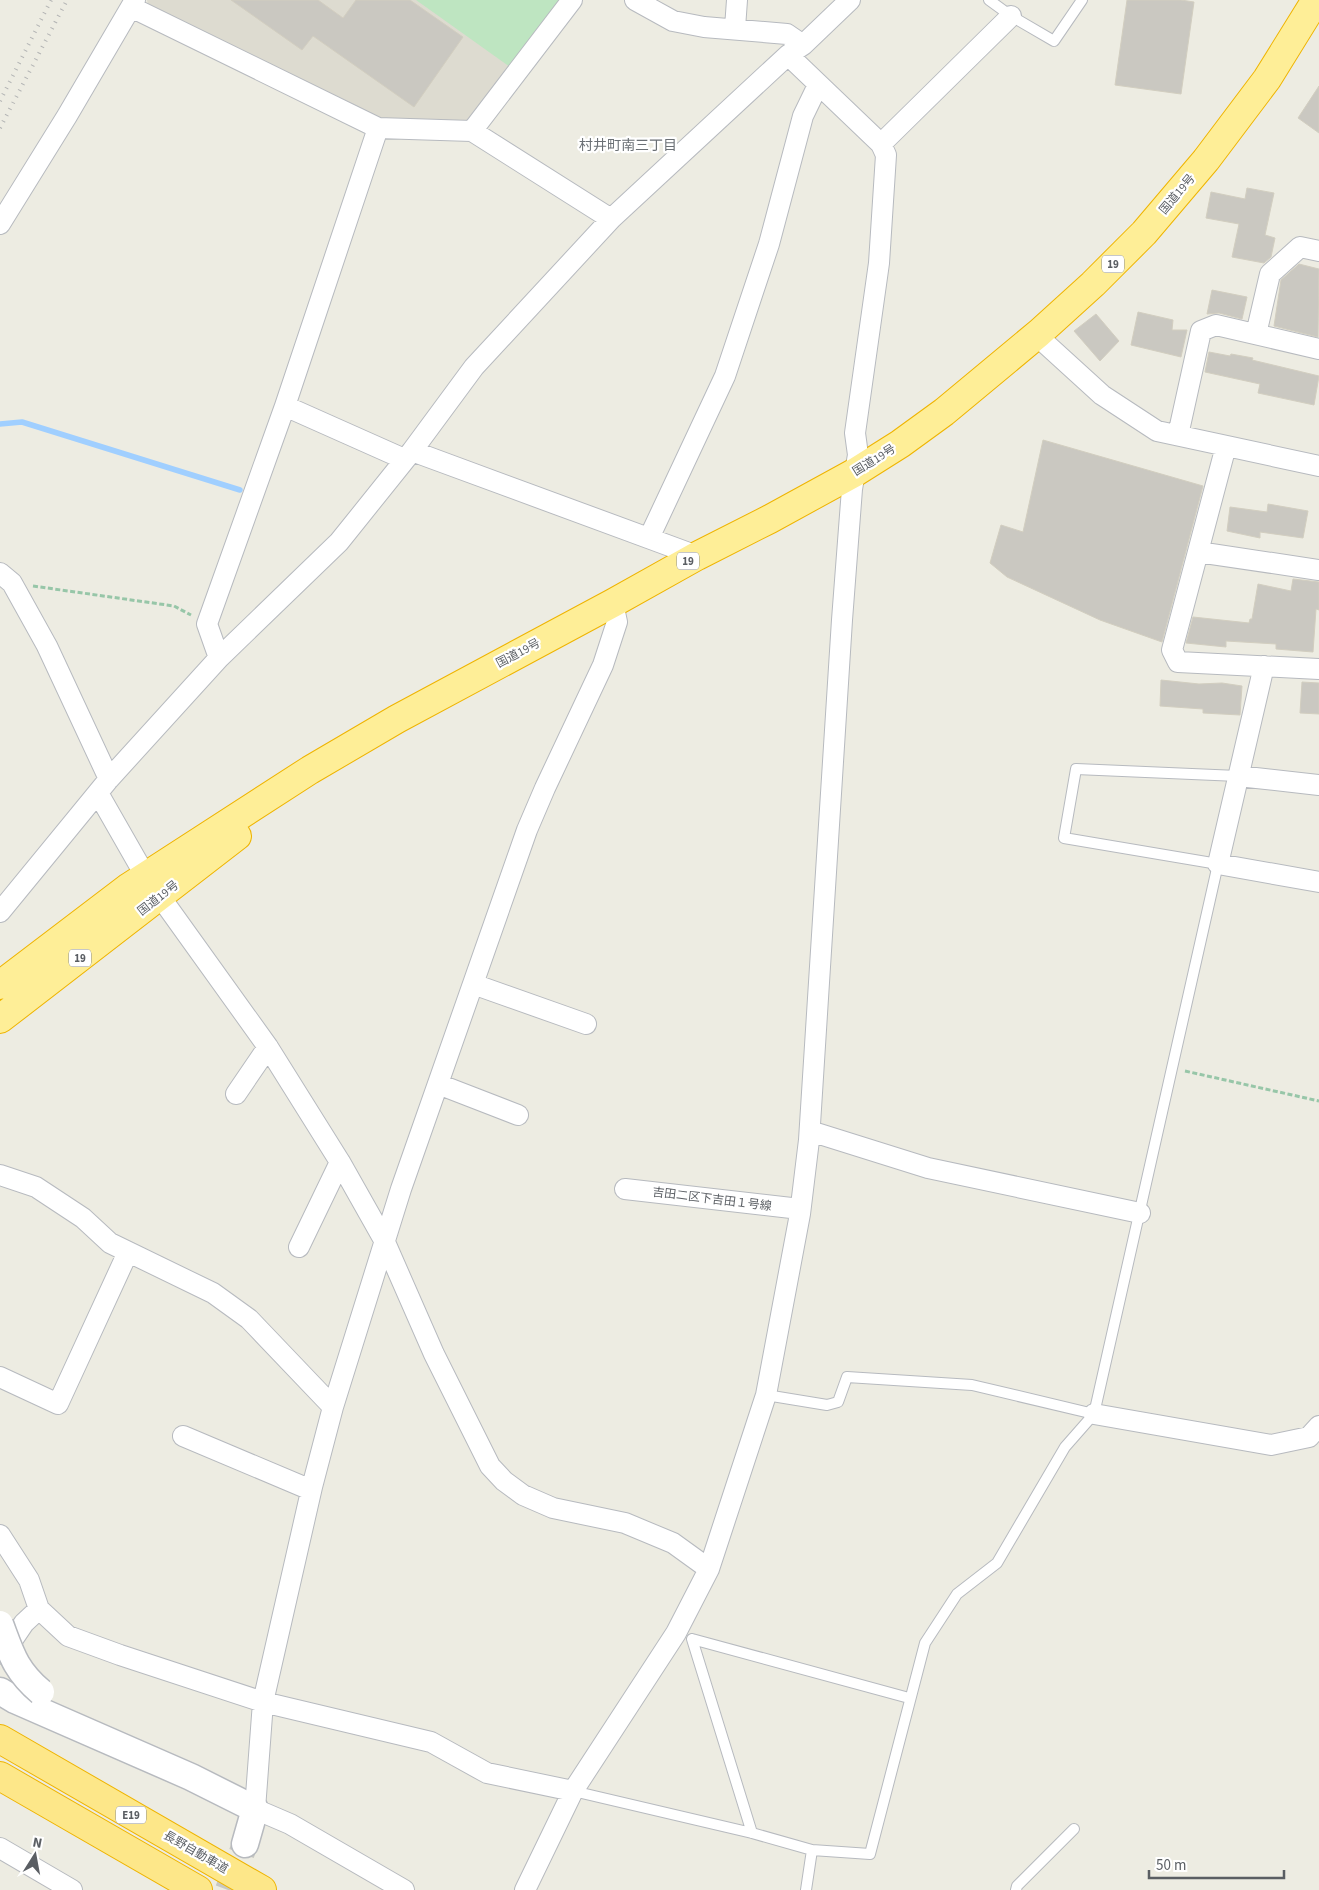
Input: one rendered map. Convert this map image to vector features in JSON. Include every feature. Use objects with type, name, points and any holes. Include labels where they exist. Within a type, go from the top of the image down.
[{"type":"highway","name":"国道19号","points":[[0,1019],[153,886],[275,807],[310,770],[406,714],[613,603],[696,556],[770,519],[854,473],[900,444],[944,412],[1039,333],[1093,284],[1144,233],[1206,160],[1267,79],[1316,0]]},
{"type":"highway","name":"国道19号","points":[[0,985],[129,887],[153,886]]},
{"type":"highway","name":"長野自動車道","points":[[0,1739],[262,1890]]},
{"type":"highway","name":"E19","points":[[0,1776],[198,1890]]},
{"type":"street","points":[[472,131],[572,0]]},
{"type":"street","points":[[525,1890],[573,1791],[684,1636],[709,1569],[766,1395],[800,1209],[810,1130],[843,611],[854,473],[858,455],[855,433],[879,263],[886,154],[881,144],[818,85],[787,34],[735,28],[704,27],[673,21],[636,0]]},
{"type":"street","points":[[735,28],[737,0]]},
{"type":"street","points":[[0,912],[103,786],[219,658],[339,542],[474,367],[610,219],[850,0]]},
{"type":"street","points":[[0,224],[133,4],[378,128],[472,131],[610,219]]},
{"type":"street","points":[[881,144],[1010,16]]},
{"type":"street","points":[[649,538],[725,376],[769,244],[803,116],[818,85]]},
{"type":"street","points":[[219,658],[207,624],[285,406],[378,128]]},
{"type":"street","points":[[1256,334],[1270,274],[1300,246],[1319,251]]},
{"type":"street","points":[[1178,435],[1201,331],[1216,325],[1319,349]]},
{"type":"street","points":[[1039,333],[1046,344],[1102,395],[1157,431],[1319,466]]},
{"type":"street","points":[[285,406],[408,455],[696,556]]},
{"type":"street","points":[[1226,446],[1172,650],[1178,662],[1319,669]]},
{"type":"street","points":[[1198,552],[1319,570]]},
{"type":"street","points":[[6,578],[47,646],[103,786],[153,886],[268,1047],[340,1162],[384,1240],[434,1354],[490,1466],[504,1481],[523,1495],[554,1508],[625,1523],[674,1543],[709,1569]]},
{"type":"street","points":[[245,1844],[255,1809],[264,1702],[311,1490],[333,1407],[384,1240],[531,822],[603,665],[617,622],[613,603]]},
{"type":"street","points":[[1264,666],[1218,864],[1319,882]]},
{"type":"street","points":[[1238,776],[1319,785]]},
{"type":"street","points":[[473,984],[586,1024]]},
{"type":"street","points":[[236,1094],[268,1047]]},
{"type":"street","points":[[438,1084],[518,1115]]},
{"type":"street","points":[[810,1130],[928,1168],[1140,1213]]},
{"type":"street","points":[[299,1247],[340,1162]]},
{"type":"street","points":[[0,1176],[36,1187],[83,1218],[110,1243],[213,1293],[249,1320],[333,1407]]},
{"type":"street","name":"吉田二区下吉田１号線","points":[[625,1189],[800,1209]]},
{"type":"street","points":[[0,1377],[58,1404],[128,1252]]},
{"type":"street","points":[[1094,1414],[1271,1444],[1309,1437],[1319,1426]]},
{"type":"street","points":[[183,1436],[311,1490]]},
{"type":"street","points":[[0,1535],[29,1580],[39,1609],[68,1636],[264,1702],[431,1742],[487,1772],[573,1791]]},
{"type":"street","points":[[0,1658],[24,1623],[39,1609]]},
{"type":"street","points":[[0,1624],[19,1670],[41,1692],[191,1777]]},
{"type":"street","points":[[8,1695],[191,1777],[290,1824],[404,1890]]},
{"type":"street","points":[[0,1848],[72,1890]]},
{"type":"lane","points":[[989,0],[1010,16],[1054,42],[1082,0]]},
{"type":"lane","points":[[573,1791],[752,1833],[812,1850],[870,1854],[924,1643],[957,1594],[997,1563],[1065,1446],[1094,1414],[1127,1260],[1140,1213],[1218,864],[1064,838],[1076,769],[1238,776]]},
{"type":"lane","points":[[766,1395],[827,1405],[838,1402],[847,1377],[972,1385],[1094,1414]]},
{"type":"lane","points":[[684,1636],[910,1698]]},
{"type":"lane","points":[[684,1636],[752,1833]]},
{"type":"lane","points":[[1016,1890],[1017,1886],[1074,1829]]},
{"type":"lane","points":[[806,1890],[812,1850]]},
{"type":"path","points":[[6,578],[174,606],[207,624]]},
{"type":"path","points":[[1173,1068],[1319,1100]]},
{"type":"shaded area","points":[[147,0],[565,0],[468,127],[394,128],[149,11]]},
{"type":"green space","points":[[416,0],[559,0],[510,67]]},
{"type":"building","points":[[231,0],[318,0],[343,18],[356,0],[410,0],[463,37],[414,107],[313,36],[302,50]]},
{"type":"building","points":[[1127,0],[1181,0],[1194,2],[1181,94],[1115,85]]},
{"type":"building","points":[[1319,86],[1319,133],[1298,118]]},
{"type":"building","points":[[1247,188],[1274,193],[1265,235],[1275,238],[1271,257],[1264,263],[1232,257],[1239,224],[1206,218],[1211,192],[1245,199]]},
{"type":"building","points":[[1299,264],[1319,269],[1318,337],[1274,326],[1281,280]]},
{"type":"building","points":[[1212,290],[1247,297],[1242,319],[1219,313],[1207,314]]},
{"type":"building","points":[[1138,312],[1173,320],[1172,330],[1187,330],[1181,357],[1131,345]]},
{"type":"building","points":[[1096,314],[1119,341],[1100,361],[1074,331]]},
{"type":"building","points":[[1209,352],[1253,358],[1252,360],[1319,376],[1314,405],[1258,393],[1260,384],[1205,372]]},
{"type":"building","points":[[1043,440],[1203,486],[1162,642],[1100,620],[1007,577],[990,563],[1001,525],[1023,532]]},
{"type":"building","points":[[1268,504],[1308,511],[1303,538],[1260,532],[1260,538],[1227,531],[1230,507],[1267,512]]},
{"type":"building","points":[[1293,579],[1319,582],[1319,610],[1316,609],[1313,652],[1276,649],[1276,644],[1226,641],[1226,647],[1186,643],[1193,617],[1249,623],[1250,619],[1252,619],[1258,584],[1291,591]]},
{"type":"building","points":[[1161,680],[1199,684],[1222,683],[1242,686],[1240,715],[1203,713],[1203,709],[1160,706]]},
{"type":"building","points":[[1302,682],[1319,683],[1319,714],[1300,713]]},
{"type":"waterway","points":[[0,424],[22,422],[240,490]]},
{"type":"tunnel","points":[[228,1890],[245,1844]]},
{"type":"railway","points":[[0,101],[51,0]]},
{"type":"railway","points":[[0,128],[67,0]]},
{"type":"district","name":"村井町南三丁目","points":[[628,145]]}]
